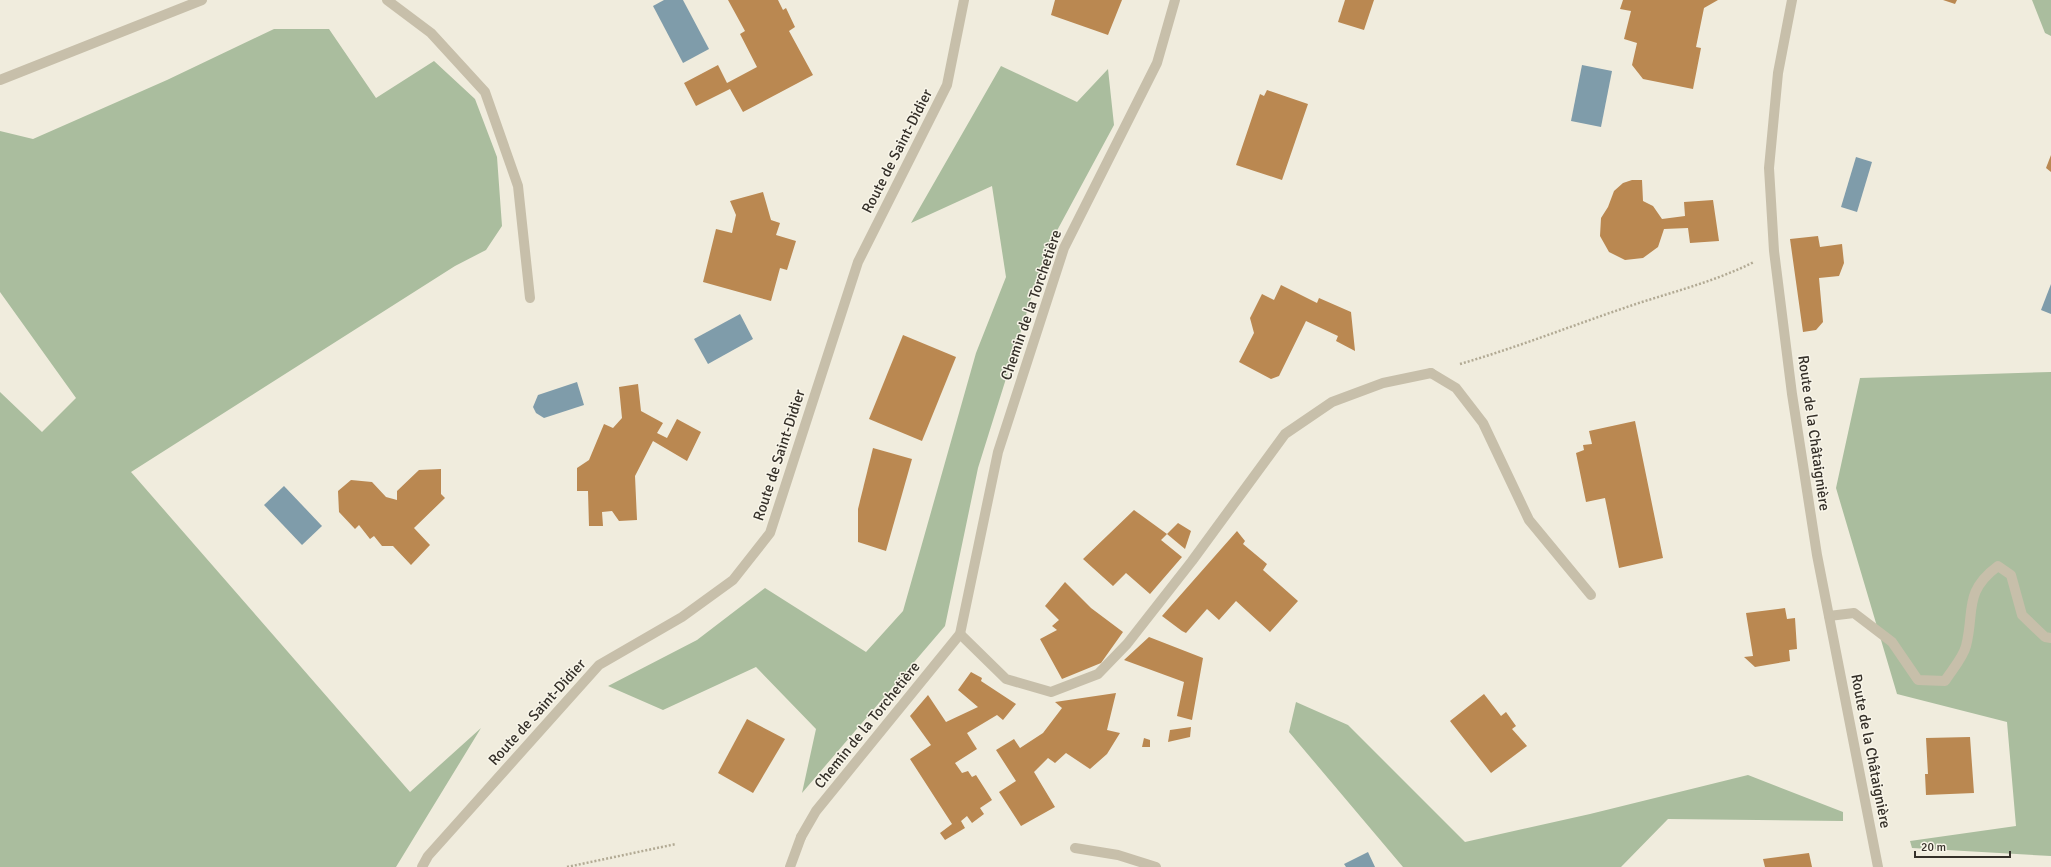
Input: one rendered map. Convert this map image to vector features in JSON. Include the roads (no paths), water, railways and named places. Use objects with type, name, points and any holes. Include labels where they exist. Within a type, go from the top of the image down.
[{"type":"street","points":[[0,80],[202,0]]},
{"type":"street","points":[[387,0],[431,32],[485,92],[518,186],[530,298]]},
{"type":"street","name":"Route de Saint-Didier","points":[[422,867],[428,856],[599,665],[682,617],[733,580],[770,533],[858,262],[947,85],[964,0]]},
{"type":"street","name":"Chemin de la Torchetière","points":[[790,867],[800,837],[816,811],[960,634],[998,452],[1064,248],[1157,63],[1175,0]]},
{"type":"street","name":"Route de la Châtaignière","points":[[1792,0],[1778,73],[1769,168],[1774,251],[1792,394],[1817,555],[1878,867]]},
{"type":"street","points":[[960,634],[1006,678],[1051,692],[1098,674],[1127,644],[1178,579],[1285,434],[1332,402],[1383,383],[1431,373],[1456,388],[1483,423],[1529,520],[1591,596]]},
{"type":"street","points":[[1829,616],[1854,613],[1892,642],[1918,680],[1945,681],[1966,647],[1971,600],[1985,576],[1998,566],[2011,575],[2022,615],[2045,637],[2051,638]]},
{"type":"street","points":[[1075,848],[1118,855],[1156,867]]},
{"type":"water","points":[[664,0],[683,0],[709,49],[683,63],[653,6]]},
{"type":"water","points":[[1582,65],[1612,71],[1601,127],[1571,121]]},
{"type":"water","points":[[1856,157],[1872,162],[1857,212],[1841,207]]},
{"type":"water","points":[[2051,284],[2051,314],[2041,310]]},
{"type":"water","points":[[740,314],[753,339],[708,364],[694,339]]},
{"type":"water","points":[[577,382],[584,405],[544,418],[536,413],[533,407],[538,395]]},
{"type":"water","points":[[284,486],[322,526],[302,545],[264,505]]},
{"type":"water","points":[[1368,852],[1375,867],[1346,867],[1344,864]]}]
